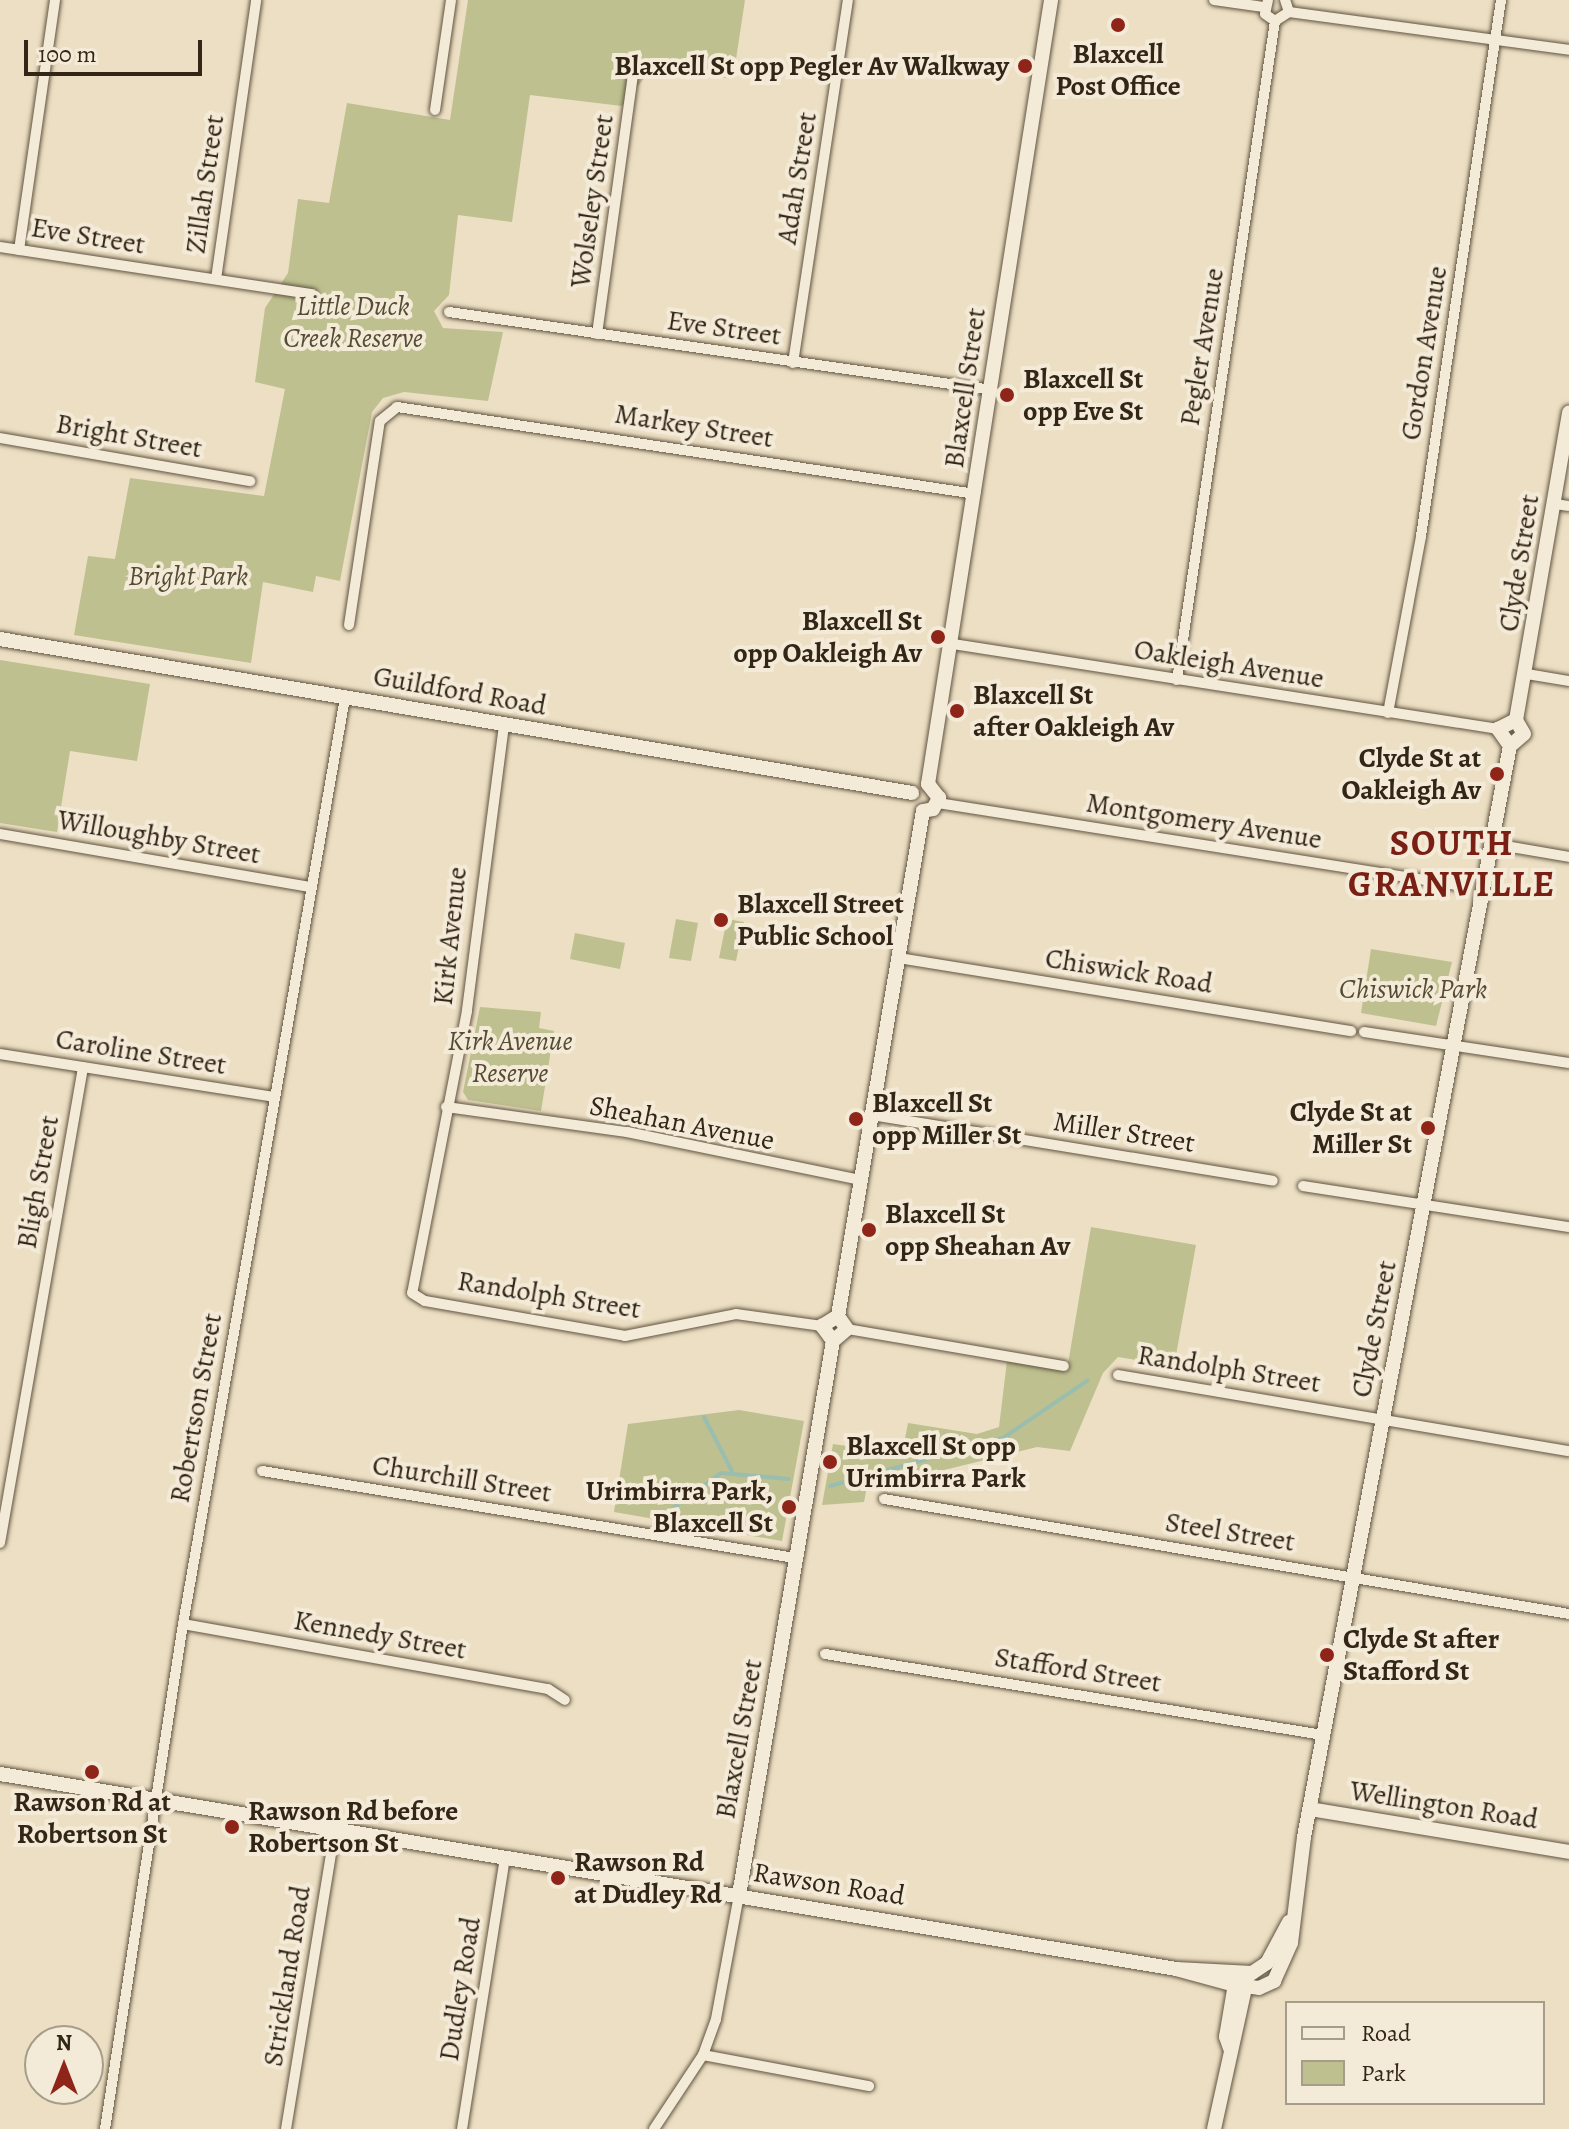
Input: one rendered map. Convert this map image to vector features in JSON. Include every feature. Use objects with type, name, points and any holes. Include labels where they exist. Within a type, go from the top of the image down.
[{"type":"main road","name":"Blaxcell Street","points":[[928,784],[953,644],[1051,0]]},
{"type":"main road","name":"Clyde Street","points":[[1242,1980],[1267,1963],[1289,1922],[1510,746],[1524,734],[1516,720],[1562,505],[1569,413]]},
{"type":"main road","name":"Guildford Road","points":[[0,639],[912,793]]},
{"type":"main road","points":[[1510,746],[1498,729],[1516,720]]},
{"type":"main road","points":[[838,1316],[822,1326],[833,1341],[847,1329],[838,1316],[923,811],[912,793],[928,784],[937,790],[938,803],[923,811]]},
{"type":"main road","name":"Blaxcell Street","points":[[739,1895],[833,1341]]},
{"type":"main road","name":"Rawson Road","points":[[0,1774],[1242,1980]]},
{"type":"main road","name":"Wellington Road","points":[[1310,1809],[1569,1852]]},
{"type":"main road","points":[[1214,2129],[1230,2048],[1226,2037],[1242,1980]]},
{"type":"street","points":[[19,250],[55,0]]},
{"type":"street","name":"Zillah Street","points":[[216,279],[256,0]]},
{"type":"street","points":[[435,110],[451,0]]},
{"type":"street","name":"Adah Street","points":[[793,363],[848,0]]},
{"type":"street","points":[[1214,0],[1266,4],[1275,21],[1289,12],[1569,50]]},
{"type":"street","points":[[1285,0],[1289,12]]},
{"type":"street","name":"Gordon Avenue","points":[[1388,713],[1421,536],[1501,0]]},
{"type":"street","name":"Pegler Avenue","points":[[1177,680],[1275,21]]},
{"type":"street","name":"Wolseley Street","points":[[597,334],[633,75]]},
{"type":"street","name":"Eve Street","points":[[0,247],[312,294]]},
{"type":"street","name":"Eve Street","points":[[449,312],[992,390]]},
{"type":"street","name":"Markey Street","points":[[349,625],[380,421],[390,409],[406,406],[976,494]]},
{"type":"street","name":"Bright Street","points":[[0,438],[250,481]]},
{"type":"street","name":"Oakleigh Avenue","points":[[953,644],[1498,729]]},
{"type":"street","points":[[1527,674],[1569,681]]},
{"type":"street","name":"Robertson Street","points":[[105,2129],[183,1624],[309,887],[345,698]]},
{"type":"street","name":"Kirk Avenue","points":[[412,1293],[467,1011],[504,725]]},
{"type":"street","name":"Montgomery Avenue","points":[[938,803],[1463,886]]},
{"type":"street","name":"Willoughby Street","points":[[0,834],[309,887]]},
{"type":"street","points":[[1494,844],[1569,857]]},
{"type":"street","name":"Chiswick Road","points":[[899,958],[1351,1031]]},
{"type":"street","points":[[1364,1032],[1569,1063]]},
{"type":"street","name":"Caroline Street","points":[[0,1054],[274,1097]]},
{"type":"street","name":"Bligh Street","points":[[0,1543],[83,1067]]},
{"type":"street","name":"Sheahan Avenue","points":[[446,1107],[627,1132],[861,1180]]},
{"type":"street","name":"Miller Street","points":[[872,1115],[1273,1181]]},
{"type":"street","points":[[1303,1186],[1569,1227]]},
{"type":"street","name":"Randolph Street","points":[[412,1293],[425,1301],[625,1336],[736,1314],[822,1326]]},
{"type":"street","points":[[847,1329],[1064,1366]]},
{"type":"street","name":"Randolph Street","points":[[1118,1375],[1569,1451]]},
{"type":"street","points":[[0,1467],[12,1469]]},
{"type":"street","name":"Churchill Street","points":[[262,1471],[795,1558]]},
{"type":"street","name":"Steel Street","points":[[884,1499],[1569,1614]]},
{"type":"street","name":"Kennedy Street","points":[[183,1624],[548,1689],[565,1700]]},
{"type":"street","name":"Stafford Street","points":[[825,1654],[1323,1735]]},
{"type":"street","name":"Strickland Road","points":[[286,2129],[335,1830]]},
{"type":"street","name":"Dudley Road","points":[[462,2129],[505,1856]]},
{"type":"street","name":"Blaxcell Street","points":[[654,2129],[703,2055],[716,2019],[739,1895]]},
{"type":"street","points":[[703,2055],[869,2086]]},
{"type":"green space","name":"Little Duck Creek Reserve","points":[[468,0],[745,0],[733,79],[653,67],[622,106],[530,95],[512,222],[458,215],[449,295],[434,311],[443,328],[503,332],[488,401],[404,392],[383,398],[372,412],[340,581],[316,576],[313,592],[263,582],[251,663],[74,635],[88,556],[115,559],[130,478],[264,496],[285,389],[255,382],[265,308],[288,273],[298,199],[329,203],[347,103],[450,120]]},
{"type":"green space","points":[[0,660],[150,684],[137,761],[70,751],[57,832],[0,823]]},
{"type":"green space","points":[[676,919],[698,923],[691,961],[669,958]]},
{"type":"green space","points":[[727,919],[744,922],[736,961],[719,958]]},
{"type":"green space","points":[[575,933],[625,943],[620,969],[570,959]]},
{"type":"green space","name":"Chiswick Park","points":[[1371,949],[1452,962],[1436,1026],[1361,1013]]},
{"type":"green space","name":"Kirk Avenue Reserve","points":[[480,1007],[541,1012],[539,1028],[554,1031],[541,1111],[468,1100],[463,1092]]},
{"type":"green space","points":[[1091,1227],[1196,1245],[1174,1366],[1118,1357],[1103,1373],[1070,1451],[1037,1447],[908,1479],[907,1491],[890,1479],[869,1476],[864,1502],[822,1505],[833,1444],[902,1454],[908,1423],[977,1434],[999,1427],[1007,1361],[1067,1370]]},
{"type":"green space","points":[[739,1410],[804,1421],[782,1541],[614,1512],[628,1424]]},
{"type":"waterway","points":[[830,1486],[1003,1438],[1087,1381]]},
{"type":"waterway","points":[[704,1417],[732,1471]]},
{"type":"waterway","points":[[660,1518],[721,1473],[789,1479]]},
{"type":"place","name":"Blaxcell Post Office","points":[[1118,25]]},
{"type":"place","name":"Blaxcell St opp Pegler Av Walkway","points":[[1025,66]]},
{"type":"place","name":"Blaxcell St opp Eve St","points":[[1007,395]]},
{"type":"place","name":"Blaxcell St opp Oakleigh Av","points":[[938,637]]},
{"type":"place","name":"Blaxcell St after Oakleigh Av","points":[[957,711]]},
{"type":"place","name":"Clyde St at Oakleigh Av","points":[[1497,774]]},
{"type":"place","name":"Blaxcell Street Public School","points":[[721,920]]},
{"type":"place","name":"Blaxcell St opp Miller St","points":[[856,1119]]},
{"type":"place","name":"Clyde St at Miller St","points":[[1428,1128]]},
{"type":"place","name":"Blaxcell St opp Sheahan Av","points":[[869,1230]]},
{"type":"place","name":"Blaxcell St opp Urimbirra Park","points":[[830,1462]]},
{"type":"place","name":"Urimbirra Park, Blaxcell St","points":[[789,1507]]},
{"type":"place","name":"Clyde St after Stafford St","points":[[1327,1655]]},
{"type":"place","name":"Rawson Rd at Robertson St","points":[[92,1772]]},
{"type":"place","name":"Rawson Rd before Robertson St","points":[[232,1827]]},
{"type":"place","name":"Rawson Rd at Dudley Rd","points":[[558,1878]]},
{"type":"district","name":"SOUTH GRANVILLE","points":[[1452,862]]},
{"type":"park label","name":"Bright Park","points":[[188,576]]}]
